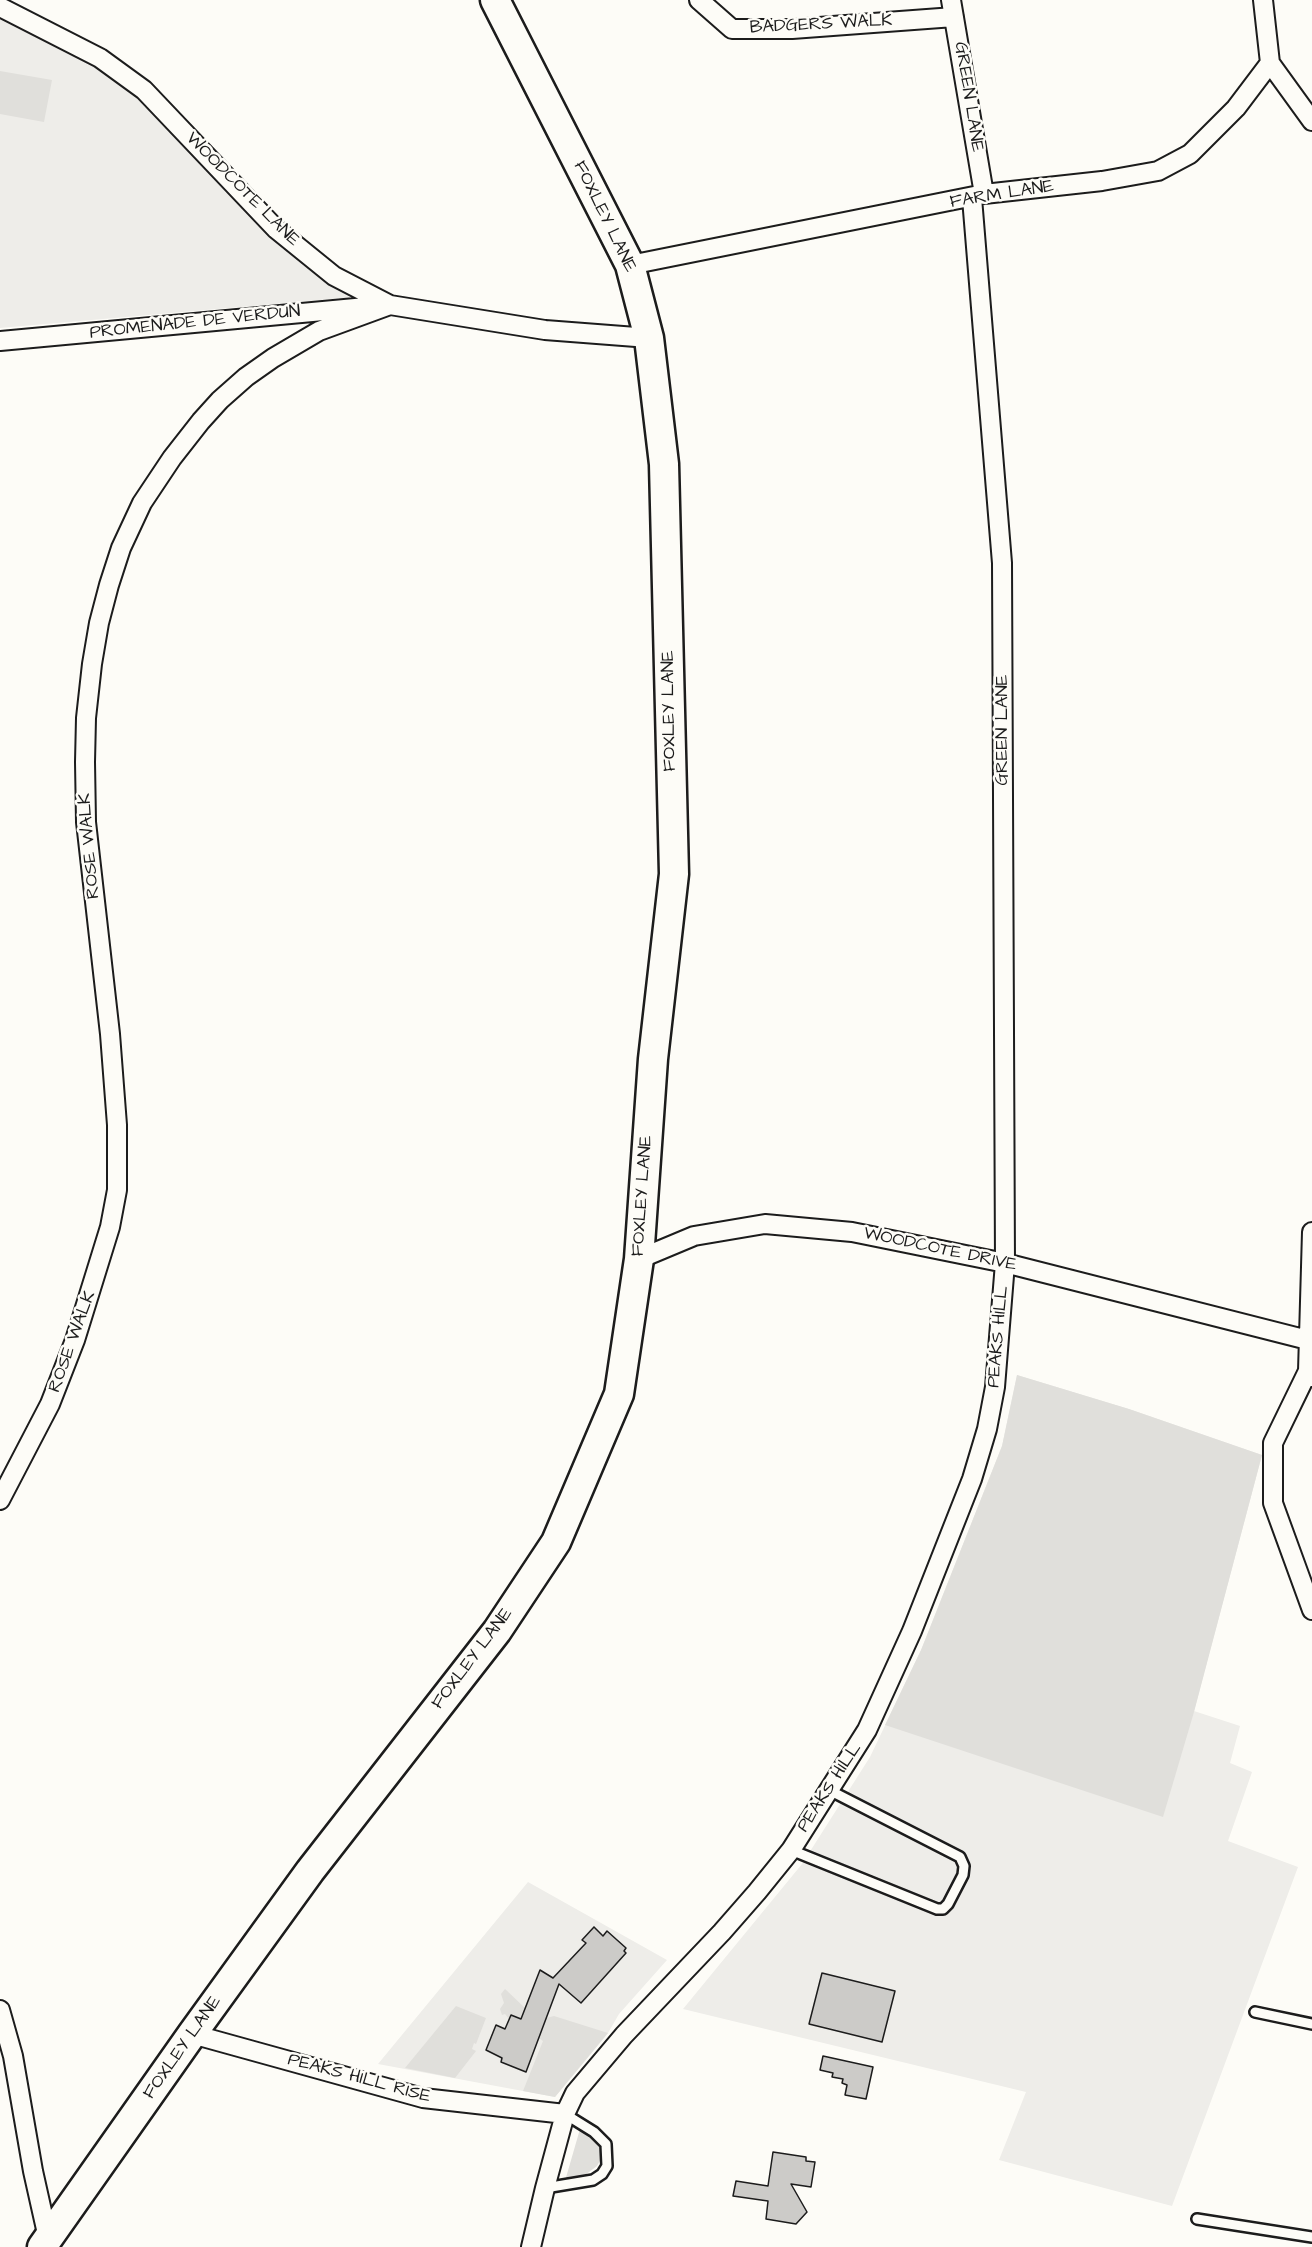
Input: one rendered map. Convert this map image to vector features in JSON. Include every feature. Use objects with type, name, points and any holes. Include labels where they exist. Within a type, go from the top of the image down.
[{"type":"main road","name":"FOXLEY LANE","points":[[45,2243],[310,1871],[497,1631],[556,1542],[619,1394],[639,1259],[653,1059],[674,874],[664,464],[649,338],[630,265],[495,0]]},
{"type":"street","name":"BADGERS WALK","points":[[699,0],[732,29],[792,29],[953,8]]},
{"type":"street","points":[[1263,0],[1270,63],[1312,121]]},
{"type":"street","name":"WOODCOTE LANE","points":[[0,7],[100,58],[144,90],[276,229],[334,276],[390,305],[545,330],[649,338]]},
{"type":"street","name":"GREEN LANE","points":[[953,8],[978,196],[1002,563],[1005,1263]]},
{"type":"street","name":"FARM LANE","points":[[630,265],[978,196],[1102,181],[1158,171],[1190,154],[1236,108],[1270,63]]},
{"type":"street","name":"PROMENADE DE VERDUN","points":[[0,341],[390,305]]},
{"type":"street","name":"ROSE WALK","points":[[0,1500],[50,1404],[75,1340],[110,1227],[117,1190],[116,1113],[110,1034],[86,822],[85,762],[86,718],[92,664],[99,623],[115,566],[142,503],[172,458],[220,400],[246,377],[273,358],[319,331],[390,305]]},
{"type":"street","name":"WOODCOTE DRIVE","points":[[639,1259],[694,1236],[765,1224],[852,1232],[1005,1263],[1311,1341]]},
{"type":"street","points":[[1312,1232],[1310,1374],[1273,1443],[1273,1503],[1312,1610]]},
{"type":"street","name":"PEAKS HILL","points":[[531,2247],[544,2188],[565,2114],[574,2093],[594,2068],[723,1932],[791,1850],[867,1730],[912,1630],[972,1479],[987,1429],[994,1387],[1005,1263]]},
{"type":"street","points":[[0,2010],[33,2171],[45,2243]]},
{"type":"street","name":"PEAKS HILL RISE","points":[[192,2034],[423,2098],[565,2114]]},
{"type":"lane","points":[[791,1850],[937,1909],[943,1909],[948,1904],[963,1875],[964,1866],[960,1857],[829,1790]]},
{"type":"lane","points":[[1255,2012],[1312,2024]]},
{"type":"lane","points":[[544,2188],[593,2180],[602,2174],[607,2166],[606,2144],[594,2132],[565,2114]]},
{"type":"lane","points":[[1197,2219],[1312,2237]]},
{"type":"shaded area","points":[[0,0],[102,57],[366,296],[0,328]]},
{"type":"shaded area","points":[[0,71],[52,80],[44,122],[0,114]]},
{"type":"shaded area","points":[[1017,1375],[1129,1409],[1262,1455],[1194,1711],[1240,1726],[1230,1763],[1252,1772],[1228,1841],[1298,1867],[1172,2206],[999,2160],[1026,2092],[683,2009],[802,1864],[870,1757],[922,1648],[1002,1446]]},
{"type":"shaded area","points":[[1017,1375],[1129,1409],[1262,1455],[1194,1712],[1163,1817],[885,1725],[921,1650],[1002,1446]]},
{"type":"shaded area","points":[[528,1882],[667,1960],[619,2014],[608,2033],[555,2097],[378,2064]]},
{"type":"shaded area","points":[[505,1989],[525,2008],[521,2019],[511,2015],[509,2019],[505,2014],[502,2015],[500,2009],[504,2003],[501,1994]]},
{"type":"shaded area","points":[[456,2006],[486,2018],[472,2049],[476,2051],[455,2078],[405,2068]]},
{"type":"shaded area","points":[[554,2016],[608,2033],[555,2097],[523,2091],[543,2041],[539,2038],[546,2018]]},
{"type":"shaded area","points":[[580,2129],[597,2139],[602,2145],[601,2159],[597,2166],[585,2175],[575,2180],[565,2181]]},
{"type":"building","points":[[594,1927],[603,1936],[607,1931],[626,1948],[624,1951],[626,1953],[581,2003],[559,1984],[526,2072],[501,2062],[502,2058],[486,2050],[496,2025],[505,2029],[511,2015],[521,2019],[540,1970],[553,1978],[586,1943],[582,1940]]},
{"type":"building","points":[[822,1973],[895,1991],[882,2042],[809,2024]]},
{"type":"building","points":[[823,2056],[873,2067],[866,2099],[845,2095],[847,2085],[842,2083],[843,2079],[832,2077],[833,2073],[820,2070]]},
{"type":"building","points":[[773,2152],[806,2157],[806,2161],[815,2162],[811,2187],[791,2184],[807,2212],[796,2224],[766,2219],[768,2201],[733,2196],[736,2181],[768,2186]]}]
